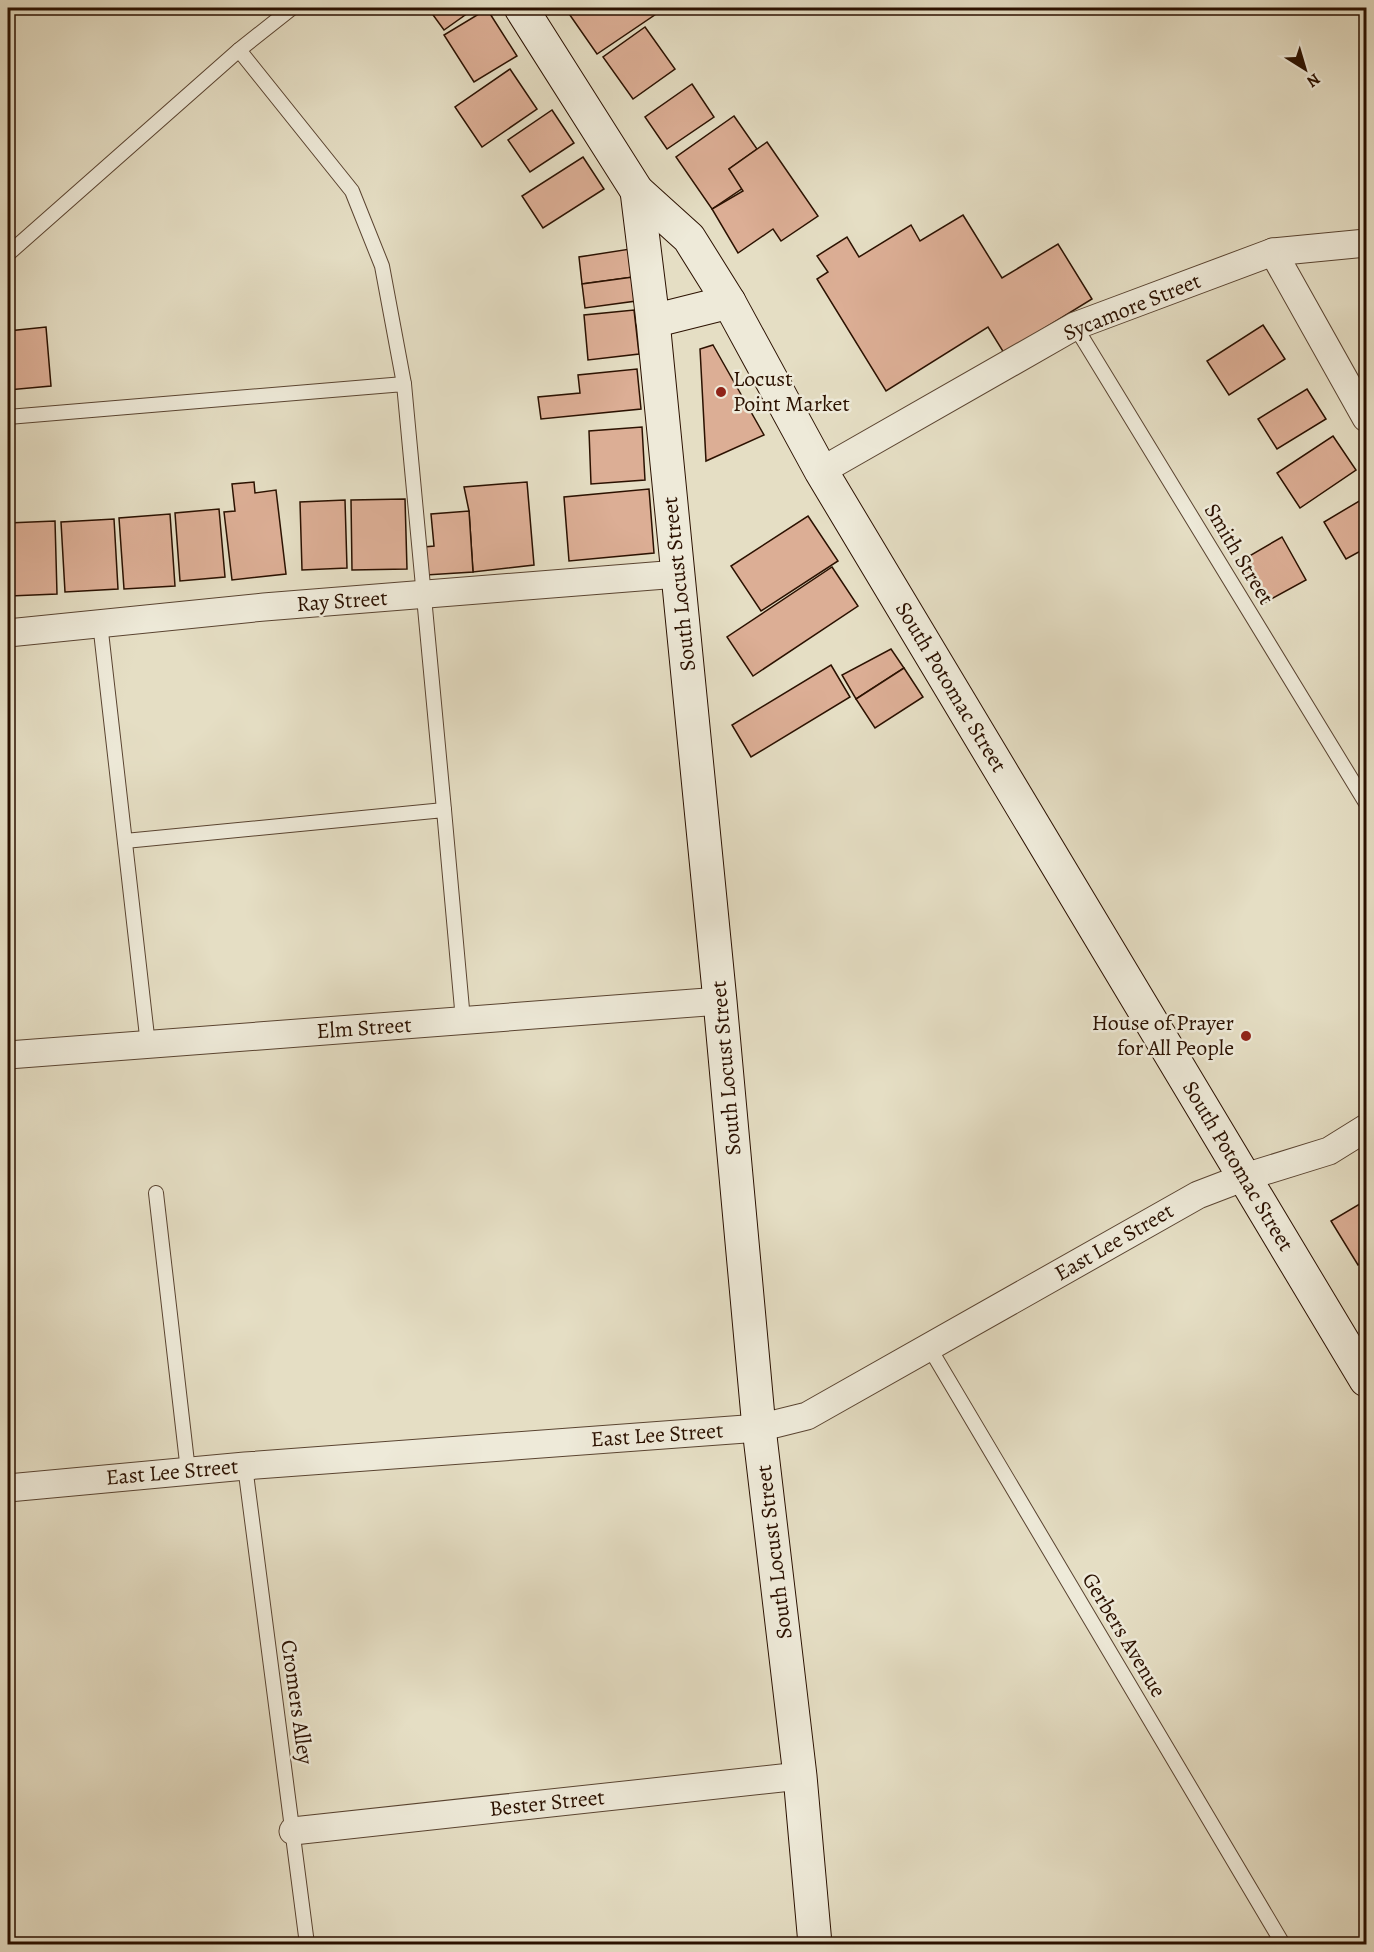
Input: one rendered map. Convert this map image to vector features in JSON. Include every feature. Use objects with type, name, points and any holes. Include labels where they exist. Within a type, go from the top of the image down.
[{"type":"main road","name":"South Potomac Street","points":[[521,8],[637,191],[689,238],[729,302],[821,471],[1366,1380]]},
{"type":"main road","name":"South Locust Street","points":[[637,191],[653,321],[678,574],[759,1428],[800,1776],[815,1944]]},
{"type":"main road","points":[[653,321],[729,302]]},
{"type":"street","name":"Sycamore Street","points":[[821,471],[1075,326],[1273,252],[1366,243]]},
{"type":"street","points":[[1273,252],[1366,418]]},
{"type":"street","name":"Ray Street","points":[[8,633],[264,607],[678,574]]},
{"type":"street","name":"Elm Street","points":[[8,1055],[720,1001]]},
{"type":"street","name":"East Lee Street","points":[[8,1488],[245,1466],[759,1428],[807,1416],[1198,1195],[1245,1177],[1329,1151],[1366,1128]]},
{"type":"street","name":"Bester Street","points":[[293,1831],[800,1776]]},
{"type":"lane","points":[[8,254],[239,50],[292,8]]},
{"type":"lane","points":[[239,50],[352,191],[382,266],[404,384],[463,1020]]},
{"type":"lane","name":"Smith Street","points":[[1075,326],[1366,803]]},
{"type":"lane","points":[[8,417],[404,384]]},
{"type":"lane","points":[[100,623],[148,1045]]},
{"type":"lane","points":[[125,841],[444,810]]},
{"type":"lane","points":[[156,1193],[188,1471]]},
{"type":"lane","name":"Gerbers Avenue","points":[[929,1347],[1283,1944]]},
{"type":"lane","name":"Cromers Alley","points":[[245,1466],[307,1944]]},
{"type":"building","points":[[428,8],[475,8],[444,30]]},
{"type":"building","points":[[565,8],[665,8],[597,54]]},
{"type":"building","points":[[487,9],[517,56],[474,82],[444,35]]},
{"type":"building","points":[[645,27],[675,69],[633,99],[603,57]]},
{"type":"building","points":[[510,69],[537,109],[482,147],[455,107]]},
{"type":"building","points":[[692,84],[714,117],[667,149],[645,117]]},
{"type":"building","points":[[552,110],[574,143],[530,172],[508,140]]},
{"type":"building","points":[[734,116],[757,149],[729,169],[743,188],[712,209],[676,157]]},
{"type":"building","points":[[767,142],[818,216],[781,241],[773,229],[738,253],[712,209],[743,191],[729,169]]},
{"type":"building","points":[[583,157],[604,189],[543,228],[522,196]]},
{"type":"building","points":[[963,215],[1002,278],[1058,244],[1092,299],[1004,353],[988,327],[886,391],[817,279],[828,272],[817,256],[847,237],[859,257],[911,225],[920,241]]},
{"type":"building","points":[[630,249],[633,277],[582,284],[579,257]]},
{"type":"building","points":[[633,277],[636,301],[585,308],[582,284]]},
{"type":"building","points":[[634,310],[639,354],[588,360],[584,315]]},
{"type":"building","points":[[1263,325],[1285,359],[1229,395],[1207,361]]},
{"type":"building","points":[[46,327],[51,386],[8,390],[8,331]]},
{"type":"building","name":"Locust Point Market","points":[[713,345],[764,435],[706,461],[700,349]]},
{"type":"building","points":[[637,369],[641,409],[541,419],[538,397],[580,393],[578,375]]},
{"type":"building","points":[[1307,389],[1326,419],[1277,449],[1258,419]]},
{"type":"building","points":[[642,427],[645,480],[591,484],[589,431]]},
{"type":"building","points":[[1333,436],[1356,470],[1300,508],[1277,473]]},
{"type":"building","points":[[254,482],[255,493],[276,490],[286,574],[232,580],[224,512],[235,511],[232,484]]},
{"type":"building","points":[[527,482],[534,565],[473,572],[469,511],[464,487]]},
{"type":"building","points":[[649,489],[654,553],[569,561],[564,497]]},
{"type":"building","points":[[1366,497],[1366,548],[1346,559],[1324,522]]},
{"type":"building","points":[[405,499],[407,569],[352,570],[351,500]]},
{"type":"building","points":[[345,500],[347,568],[302,570],[300,502]]},
{"type":"building","points":[[219,509],[225,577],[180,581],[175,513]]},
{"type":"building","points":[[469,511],[473,572],[426,575],[424,547],[434,546],[431,514]]},
{"type":"building","points":[[170,514],[175,586],[124,589],[119,518]]},
{"type":"building","points":[[808,516],[838,561],[761,611],[731,566]]},
{"type":"building","points":[[114,519],[118,589],[65,592],[61,522]]},
{"type":"building","points":[[55,521],[57,594],[10,596],[8,523]]},
{"type":"building","points":[[1282,537],[1306,580],[1262,604],[1239,562]]},
{"type":"building","points":[[832,567],[858,606],[753,676],[727,637]]},
{"type":"building","points":[[891,649],[904,668],[856,699],[842,675]]},
{"type":"building","points":[[831,665],[850,697],[751,757],[732,725]]},
{"type":"building","points":[[904,668],[923,697],[875,728],[856,699]]},
{"type":"building","points":[[1363,1202],[1366,1208],[1366,1260],[1358,1265],[1331,1221]]},
{"type":"place","name":"Locust Point Market","points":[[721,392]]},
{"type":"place","name":"House of Prayer for All People","points":[[1246,1036]]}]
